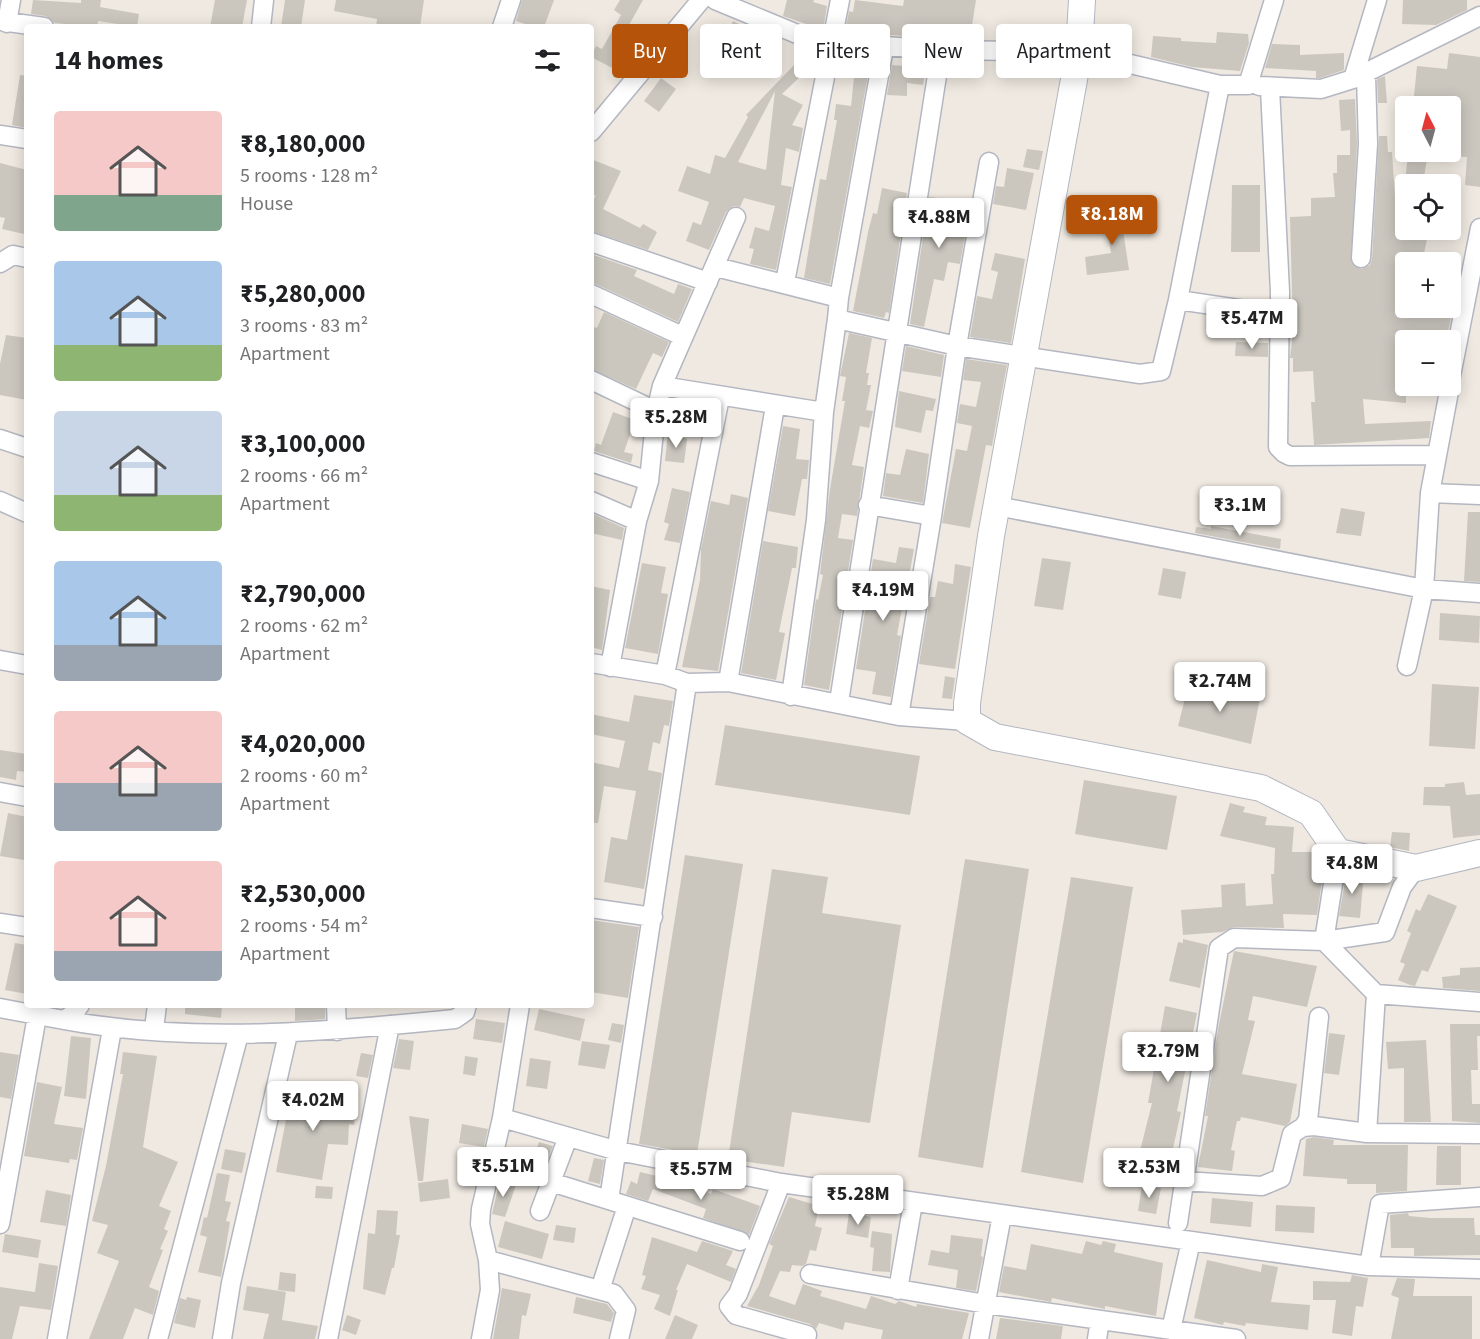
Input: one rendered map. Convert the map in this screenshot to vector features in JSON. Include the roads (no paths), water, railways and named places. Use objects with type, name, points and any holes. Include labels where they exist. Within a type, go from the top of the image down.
[{"type":"street","points":[[11,0],[3,22],[24,25]]},
{"type":"street","points":[[261,24],[264,0]]},
{"type":"street","points":[[503,24],[511,0]]},
{"type":"street","points":[[594,128],[701,0]]},
{"type":"street","points":[[715,0],[794,35]]},
{"type":"street","points":[[836,24],[840,0]]},
{"type":"street","points":[[1081,24],[1082,0]]},
{"type":"street","points":[[1248,85],[1274,0]]},
{"type":"street","points":[[1361,258],[1368,144],[1360,77],[1377,0]]},
{"type":"street","points":[[1132,64],[1220,85],[1321,89],[1360,77],[1480,16]]},
{"type":"street","points":[[785,282],[825,78]]},
{"type":"street","points":[[791,696],[816,520],[824,412],[839,298],[879,78]]},
{"type":"street","points":[[839,702],[868,505],[899,334],[937,78]]},
{"type":"street","points":[[967,721],[967,703],[997,506],[1074,78]]},
{"type":"street","points":[[837,319],[899,334],[1024,358],[1154,374],[1161,371],[1178,300],[1220,85]]},
{"type":"street","points":[[1270,87],[1280,315],[1278,447],[1284,453],[1301,456],[1436,455]]},
{"type":"street","points":[[0,135],[24,139]]},
{"type":"street","points":[[899,716],[957,346],[989,162]]},
{"type":"street","points":[[610,667],[638,521],[649,481],[656,411],[662,386],[736,217]]},
{"type":"street","points":[[1460,330],[1480,228]]},
{"type":"street","points":[[594,243],[712,274],[785,282],[839,298]]},
{"type":"street","points":[[0,263],[13,255],[24,257]]},
{"type":"street","points":[[594,295],[682,336]]},
{"type":"street","points":[[1178,300],[1280,315]]},
{"type":"street","points":[[594,381],[656,411]]},
{"type":"street","points":[[662,386],[775,406],[824,412]]},
{"type":"street","points":[[1407,666],[1424,589],[1430,493],[1447,396]]},
{"type":"street","points":[[665,675],[720,397]]},
{"type":"street","points":[[728,682],[775,406]]},
{"type":"street","points":[[0,439],[24,447]]},
{"type":"street","points":[[594,463],[649,481]]},
{"type":"street","points":[[1430,493],[1480,495]]},
{"type":"street","points":[[0,501],[24,512]]},
{"type":"street","points":[[594,502],[638,521]]},
{"type":"street","points":[[868,505],[932,516]]},
{"type":"street","points":[[997,506],[1424,589],[1480,593]]},
{"type":"street","points":[[0,660],[24,664]]},
{"type":"street","points":[[594,664],[665,675],[687,683],[728,682],[791,696],[839,702],[899,716],[967,721],[995,737],[1261,789],[1311,813],[1338,852],[1324,941]]},
{"type":"street","points":[[600,1290],[618,1203],[618,1151],[687,683]]},
{"type":"street","points":[[0,792],[24,796]]},
{"type":"street","points":[[1338,852],[1416,867],[1480,853]]},
{"type":"street","points":[[1178,1223],[1219,948],[1234,938],[1324,941],[1385,932],[1402,887],[1416,867]]},
{"type":"street","points":[[594,908],[653,917]]},
{"type":"street","points":[[0,923],[24,927]]},
{"type":"street","points":[[1324,941],[1376,994],[1480,1002]]},
{"type":"street","points":[[1367,1133],[1376,994]]},
{"type":"street","points":[[0,1008],[112,1029],[288,1034],[390,1025],[418,1014],[455,1019],[465,1012],[466,1008]]},
{"type":"street","points":[[64,1020],[78,1008]]},
{"type":"street","points":[[154,1029],[157,1008]]},
{"type":"street","points":[[336,1008],[337,1031]]},
{"type":"street","points":[[481,1339],[490,1290],[488,1260],[480,1224],[481,1209],[502,1118],[520,1008]]},
{"type":"street","points":[[0,1224],[37,1016]]},
{"type":"street","points":[[1184,1181],[1262,1186],[1272,1184],[1281,1178],[1292,1134],[1303,1127],[1308,1120],[1319,1017]]},
{"type":"street","points":[[327,1339],[390,1025]]},
{"type":"street","points":[[57,1339],[112,1029]]},
{"type":"street","points":[[158,1339],[239,1034]]},
{"type":"street","points":[[222,1339],[231,1283],[288,1034]]},
{"type":"street","points":[[502,1118],[618,1151],[781,1183],[1369,1266],[1480,1269]]},
{"type":"street","points":[[1303,1127],[1367,1133],[1480,1134]]},
{"type":"street","points":[[540,1211],[568,1137]]},
{"type":"street","points":[[551,1182],[740,1241]]},
{"type":"street","points":[[781,1183],[738,1294],[729,1306],[736,1315],[765,1331],[807,1335]]},
{"type":"street","points":[[1369,1266],[1380,1204],[1480,1197]]},
{"type":"street","points":[[898,1290],[913,1203]]},
{"type":"street","points":[[979,1339],[1002,1215]]},
{"type":"street","points":[[1171,1330],[1191,1241]]},
{"type":"street","points":[[488,1260],[614,1294],[626,1310],[619,1339]]},
{"type":"street","points":[[810,1274],[986,1304],[1236,1339]]},
{"type":"street","points":[[1097,1339],[1100,1320]]}]
